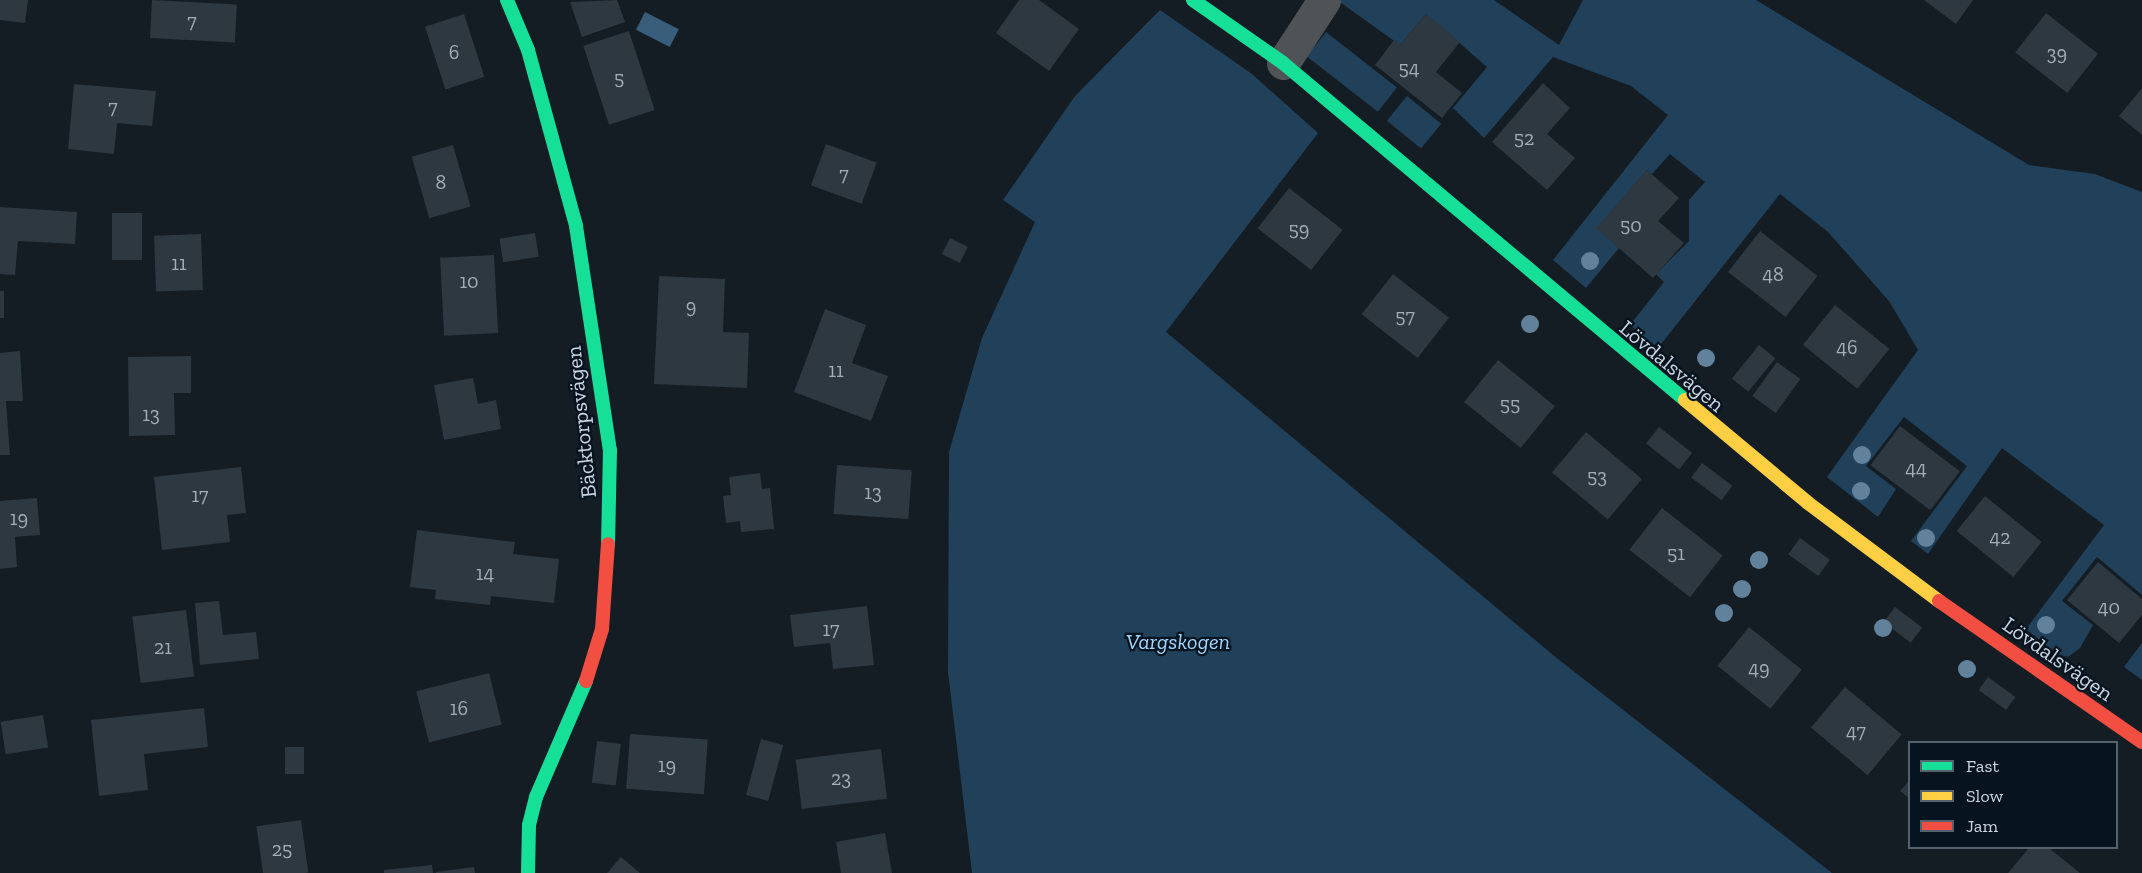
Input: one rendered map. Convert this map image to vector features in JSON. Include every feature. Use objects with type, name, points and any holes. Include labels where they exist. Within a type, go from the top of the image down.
[{"type":"street","name":"Bäcktorpsvägen","points":[[507,0],[528,50],[576,226],[610,450],[612,498],[602,629],[581,697],[536,797],[529,825],[528,873]]},
{"type":"street","name":"Lövdalsvägen","points":[[1193,0],[1283,63],[1808,503],[1898,572],[2142,742]]},
{"type":"street","points":[[1283,63],[1324,0]]},
{"type":"green space","points":[[1337,0],[1494,0],[1559,45],[1583,0],[1756,0],[2029,165],[2095,174],[2142,192],[2142,595],[2097,557],[2062,601],[2093,625],[2080,648],[2068,657],[2057,654],[2026,629],[2104,525],[2002,448],[1928,554],[1911,541],[1967,466],[1904,417],[1866,466],[1896,489],[1878,517],[1827,477],[1918,350],[1889,301],[1828,232],[1780,194],[1658,348],[1630,325],[1664,282],[1656,274],[1689,241],[1689,200],[1705,182],[1670,154],[1652,174],[1647,170],[1597,228],[1619,248],[1586,288],[1553,260],[1668,115],[1631,86],[1553,57],[1484,138],[1453,108],[1487,67],[1426,14],[1400,45]]},
{"type":"green space","name":"Vargskogen","points":[[1160,10],[1252,74],[1318,133],[1166,332],[1558,659],[1832,873],[972,873],[948,672],[949,452],[982,338],[1035,222],[1003,200],[1075,96]]},
{"type":"green space","points":[[1326,32],[1397,87],[1378,112],[1307,56]]},
{"type":"green space","points":[[1407,96],[1441,124],[1421,149],[1387,121]]},
{"type":"green space","points":[[2142,643],[2142,680],[2124,667]]},
{"type":"shaded area","points":[[645,12],[679,29],[670,47],[636,30]]},
{"type":"building","points":[[0,0],[28,0],[25,23],[0,20]]},
{"type":"building","points":[[152,0],[237,4],[235,42],[150,38]]},
{"type":"building","points":[[617,0],[625,22],[582,37],[570,2]]},
{"type":"building","points":[[1019,0],[1039,0],[1079,29],[1049,71],[996,33]]},
{"type":"building","points":[[1924,0],[1973,0],[1956,24]]},
{"type":"building","points":[[2046,13],[2098,54],[2067,93],[2015,52]]},
{"type":"building","points":[[464,14],[484,77],[445,89],[425,27]]},
{"type":"building","points":[[1426,14],[1460,42],[1436,72],[1462,93],[1442,118],[1375,65],[1394,40],[1400,45]]},
{"type":"building","points":[[629,31],[655,110],[609,125],[583,46]]},
{"type":"building","points":[[1543,83],[1570,108],[1547,134],[1575,158],[1547,190],[1492,142]]},
{"type":"building","points":[[74,84],[156,91],[152,126],[117,123],[114,154],[68,149]]},
{"type":"building","points":[[2142,88],[2142,135],[2119,116]]},
{"type":"building","points":[[826,144],[877,162],[862,204],[811,185]]},
{"type":"building","points":[[453,145],[471,207],[429,218],[412,157]]},
{"type":"building","points":[[1647,170],[1679,198],[1658,221],[1684,243],[1653,278],[1596,228]]},
{"type":"building","points":[[1289,188],[1343,230],[1311,270],[1258,228]]},
{"type":"building","points":[[0,207],[77,212],[75,244],[18,241],[15,275],[0,274]]},
{"type":"building","points":[[112,213],[142,213],[142,260],[112,260]]},
{"type":"building","points":[[1760,231],[1818,276],[1786,317],[1728,272]]},
{"type":"building","points":[[535,233],[539,257],[503,262],[499,239]]},
{"type":"building","points":[[201,234],[203,290],[156,292],[154,236]]},
{"type":"building","points":[[950,238],[968,247],[960,263],[942,254]]},
{"type":"building","points":[[494,255],[498,333],[444,336],[440,258]]},
{"type":"building","points":[[1393,274],[1449,318],[1418,358],[1362,314]]},
{"type":"building","points":[[659,276],[725,279],[723,332],[749,333],[747,388],[654,384]]},
{"type":"building","points":[[0,291],[4,291],[4,318],[0,318]]},
{"type":"building","points":[[1835,305],[1889,349],[1857,389],[1803,345]]},
{"type":"building","points":[[825,309],[866,325],[852,363],[888,376],[871,421],[794,392]]},
{"type":"building","points":[[1759,345],[1775,358],[1748,392],[1732,378]]},
{"type":"building","points":[[20,351],[23,401],[6,401],[10,455],[0,455],[0,353]]},
{"type":"building","points":[[191,356],[191,393],[174,393],[175,435],[129,436],[128,357]]},
{"type":"building","points":[[1498,360],[1555,406],[1521,448],[1464,402]]},
{"type":"building","points":[[1777,362],[1800,379],[1776,413],[1752,396]]},
{"type":"building","points":[[473,378],[478,404],[496,400],[501,429],[444,440],[434,385]]},
{"type":"building","points":[[1900,426],[1960,471],[1930,510],[1871,465]]},
{"type":"building","points":[[1659,427],[1692,453],[1679,469],[1646,444]]},
{"type":"building","points":[[1586,432],[1642,479],[1608,520],[1552,473]]},
{"type":"building","points":[[1702,463],[1732,486],[1722,500],[1691,477]]},
{"type":"building","points":[[837,465],[912,470],[908,519],[834,514]]},
{"type":"building","points":[[241,467],[246,513],[227,515],[230,542],[162,550],[154,477]]},
{"type":"building","points":[[760,473],[762,489],[770,488],[774,529],[741,532],[740,521],[726,523],[723,496],[731,495],[729,477]]},
{"type":"building","points":[[1985,496],[2042,542],[2013,577],[1957,531]]},
{"type":"building","points":[[37,498],[40,535],[15,537],[17,567],[0,569],[0,501]]},
{"type":"building","points":[[1662,508],[1723,555],[1690,597],[1629,550]]},
{"type":"building","points":[[417,530],[515,542],[513,554],[559,559],[554,603],[491,596],[490,605],[435,599],[436,590],[410,587]]},
{"type":"building","points":[[1800,538],[1830,560],[1818,576],[1788,554]]},
{"type":"building","points":[[2098,562],[2142,599],[2142,615],[2119,643],[2067,600]]},
{"type":"building","points":[[219,601],[223,635],[256,632],[259,659],[200,665],[195,603]]},
{"type":"building","points":[[867,606],[874,665],[833,669],[830,643],[794,647],[790,615]]},
{"type":"building","points":[[1895,607],[1922,627],[1911,643],[1884,622]]},
{"type":"building","points":[[186,610],[194,677],[141,683],[132,617]]},
{"type":"building","points":[[1749,627],[1802,670],[1770,709],[1718,666]]},
{"type":"building","points":[[489,673],[502,724],[429,743],[416,691]]},
{"type":"building","points":[[1988,677],[2016,697],[2006,710],[1979,690]]},
{"type":"building","points":[[1845,687],[1902,735],[1868,775],[1811,728]]},
{"type":"building","points":[[204,708],[208,747],[144,754],[148,790],[99,796],[91,720]]},
{"type":"building","points":[[43,715],[48,748],[6,754],[1,722]]},
{"type":"building","points":[[630,734],[708,739],[704,794],[626,789]]},
{"type":"building","points":[[761,739],[783,745],[768,801],[746,795]]},
{"type":"building","points":[[597,741],[621,744],[616,786],[592,783]]},
{"type":"building","points":[[285,747],[304,747],[304,774],[285,774]]},
{"type":"building","points":[[881,749],[887,799],[802,809],[796,759]]},
{"type":"building","points":[[1908,782],[1908,797],[1900,791]]},
{"type":"building","points":[[301,820],[308,872],[263,873],[256,826]]},
{"type":"building","points":[[885,833],[892,873],[841,873],[836,842]]},
{"type":"building","points":[[2028,849],[2050,849],[2080,873],[2008,873]]},
{"type":"building","points":[[621,857],[640,873],[607,873]]},
{"type":"building","points":[[432,865],[433,873],[384,873],[384,870]]},
{"type":"building","points":[[474,867],[475,873],[436,873],[436,872]]},
{"type":"traffic: fast","points":[[507,0],[528,50],[576,226],[610,450],[608,544]]},
{"type":"traffic: fast","points":[[1193,0],[1283,63],[1685,400]]},
{"type":"traffic: fast","points":[[528,873],[529,825],[536,797],[586,681]]},
{"type":"traffic: slow","points":[[1685,400],[1808,503],[1939,601]]},
{"type":"traffic: jam","points":[[586,681],[602,629],[608,544]]},
{"type":"traffic: jam","points":[[1939,601],[2142,742]]}]
